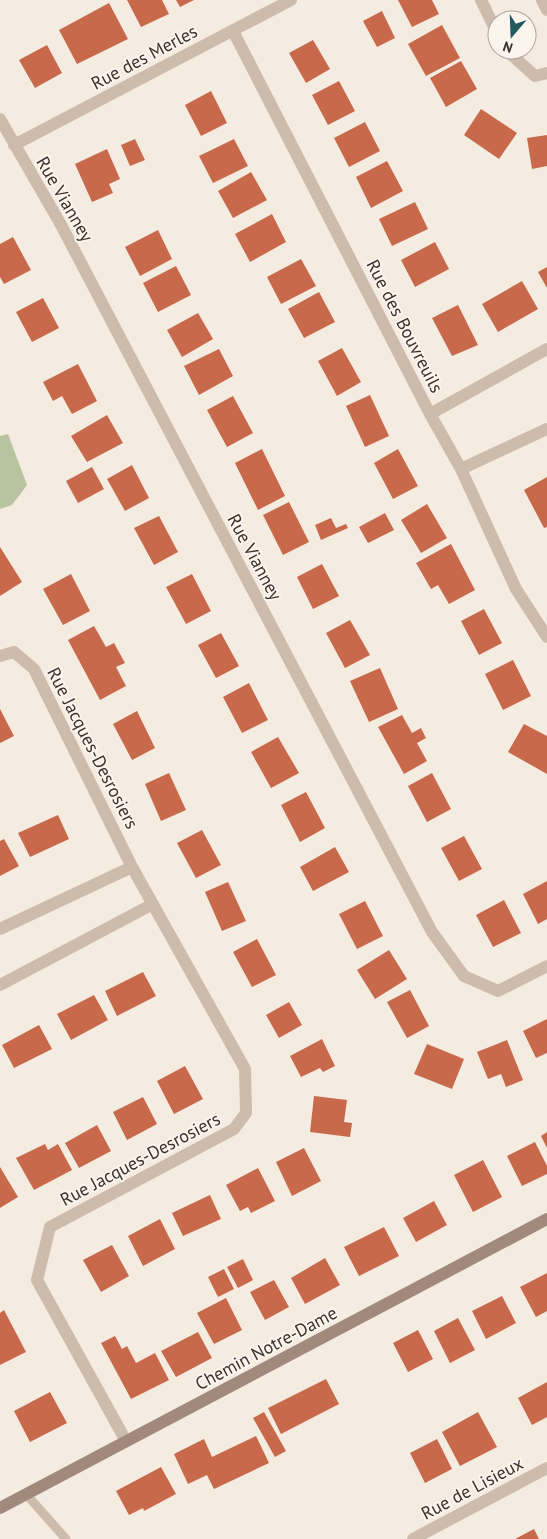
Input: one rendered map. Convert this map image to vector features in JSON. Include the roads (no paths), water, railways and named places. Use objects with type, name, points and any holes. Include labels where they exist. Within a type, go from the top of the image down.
[{"type":"street","name":"Rue des Merles","points":[[14,146],[291,0]]},
{"type":"street","points":[[481,0],[487,13]]},
{"type":"street","points":[[542,0],[547,10]]},
{"type":"street","name":"Rue des Bouvreuils","points":[[233,30],[430,414],[461,469],[516,589],[547,637]]},
{"type":"street","points":[[517,60],[535,76],[547,73]]},
{"type":"street","name":"Rue Vianney","points":[[0,119],[60,223],[432,932],[464,976],[498,991],[547,966]]},
{"type":"street","points":[[430,414],[547,349]]},
{"type":"street","points":[[461,469],[547,430]]},
{"type":"street","name":"Rue Jacques-Desrosiers","points":[[0,656],[14,652],[34,669],[132,867],[245,1069],[246,1113],[234,1129],[50,1227],[37,1280],[126,1441]]},
{"type":"street","points":[[0,929],[132,867]]},
{"type":"street","points":[[0,985],[153,904]]},
{"type":"street","name":"Chemin Notre-Dame","points":[[0,1508],[547,1219]]},
{"type":"street","name":"Rue de Lisieux","points":[[412,1539],[547,1468]]},
{"type":"lane","points":[[26,1494],[66,1539]]}]
